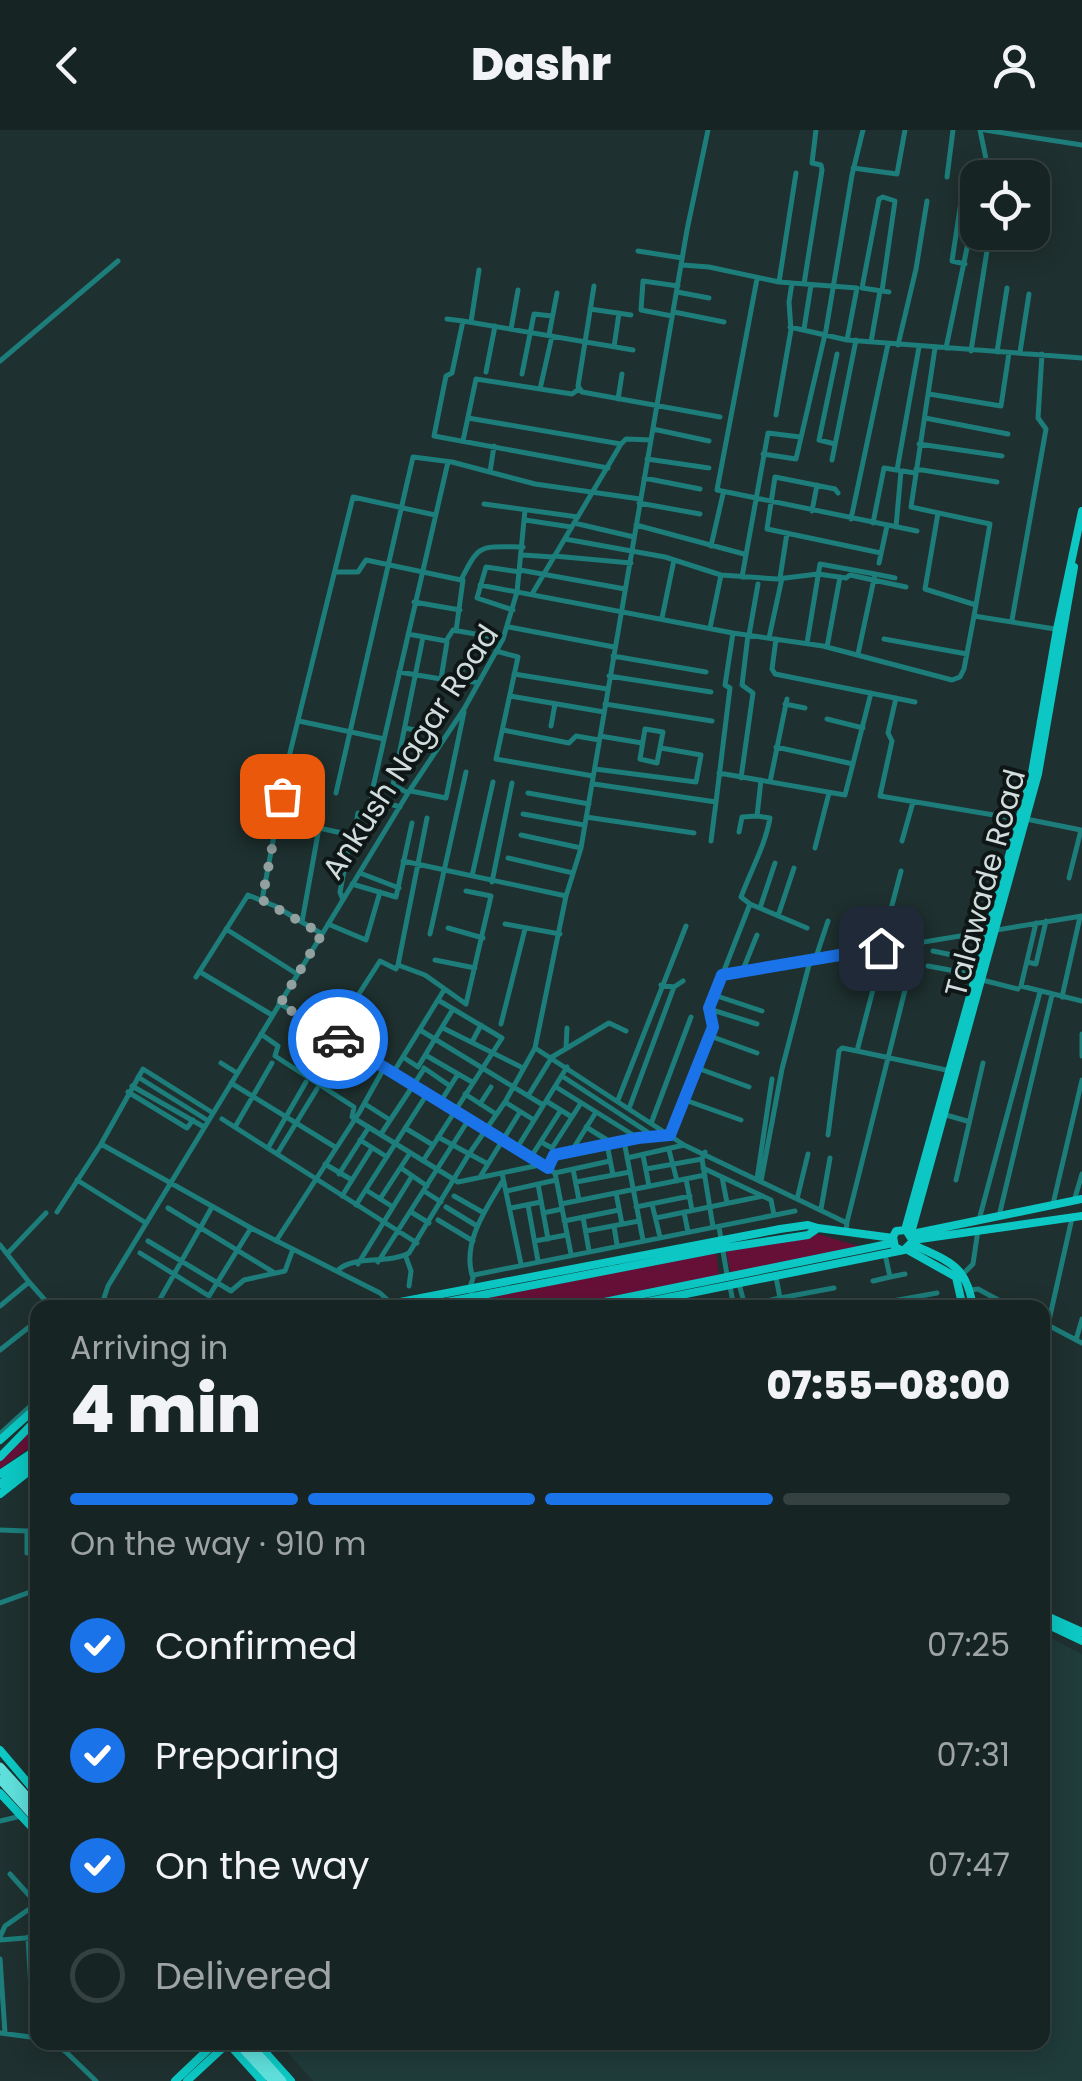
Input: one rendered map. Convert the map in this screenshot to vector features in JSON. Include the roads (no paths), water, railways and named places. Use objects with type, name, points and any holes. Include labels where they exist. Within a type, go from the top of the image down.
[{"type":"highway","points":[[0,1767],[30,1800]]},
{"type":"highway","points":[[0,1779],[30,1811]]},
{"type":"highway","points":[[245,2050],[273,2081]]},
{"type":"highway","points":[[254,2050],[282,2081]]},
{"type":"main road","name":"Talawade Road","points":[[909,1240],[1036,770],[1082,511]]},
{"type":"main road","name":"Talawade Road","points":[[980,978],[981,961],[993,931]]},
{"type":"main road","name":"Talawade Road","points":[[909,1240],[946,1115],[954,1072]]},
{"type":"main road","points":[[978,1226],[1078,1200]]},
{"type":"main road","points":[[421,1300],[722,1244],[780,1228],[846,1227],[880,1239],[909,1240],[978,1226],[1082,1216]]},
{"type":"main road","points":[[722,1244],[808,1235],[818,1228]]},
{"type":"main road","points":[[893,1240],[896,1232],[953,1264],[970,1300]]},
{"type":"main road","points":[[658,1300],[893,1240]]},
{"type":"main road","points":[[623,1300],[884,1254],[909,1240]]},
{"type":"main road","points":[[964,1300],[966,1291]]},
{"type":"main road","points":[[445,1300],[471,1293]]},
{"type":"main road","points":[[1,1432],[30,1408]]},
{"type":"main road","points":[[0,1457],[30,1430]]},
{"type":"main road","points":[[0,1474],[30,1457]]},
{"type":"main road","points":[[0,1484],[30,1459]]},
{"type":"main road","points":[[0,1494],[30,1470]]},
{"type":"main road","points":[[1050,1618],[1082,1632]]},
{"type":"main road","points":[[1050,1626],[1082,1641]]},
{"type":"main road","points":[[0,1750],[30,1786]]},
{"type":"main road","points":[[0,1793],[30,1826]]},
{"type":"main road","points":[[175,2081],[208,2050]]},
{"type":"main road","points":[[186,2081],[220,2050]]},
{"type":"main road","points":[[234,2050],[262,2081]]},
{"type":"main road","points":[[263,2050],[291,2081]]},
{"type":"street","points":[[338,1270],[346,1264],[406,1256],[444,1205],[469,1154],[534,1048],[566,896],[581,848],[620,610],[708,130]]},
{"type":"street","points":[[804,329],[822,167],[812,163],[816,130]]},
{"type":"street","points":[[763,454],[796,459],[863,130]]},
{"type":"street","points":[[853,168],[897,174],[905,130]]},
{"type":"street","points":[[947,177],[954,130]]},
{"type":"street","points":[[987,160],[982,130],[1082,145]]},
{"type":"street","points":[[779,282],[796,173]]},
{"type":"street","points":[[847,340],[882,197],[895,201],[884,291],[871,342]]},
{"type":"street","points":[[898,344],[927,201]]},
{"type":"street","points":[[960,209],[952,261],[965,264]]},
{"type":"street","points":[[638,250],[757,279],[884,291]]},
{"type":"street","points":[[946,348],[967,250]]},
{"type":"street","points":[[971,351],[987,250]]},
{"type":"street","points":[[0,361],[118,261]]},
{"type":"street","points":[[471,322],[480,270]]},
{"type":"street","points":[[757,279],[718,490],[917,531]]},
{"type":"street","points":[[709,298],[644,282],[641,310],[724,322]]},
{"type":"street","points":[[776,415],[790,327],[788,302],[792,283]]},
{"type":"street","points":[[579,390],[594,286]]},
{"type":"street","points":[[996,352],[1007,288]]},
{"type":"street","points":[[511,329],[518,290]]},
{"type":"street","points":[[540,389],[557,294]]},
{"type":"street","points":[[1020,352],[1029,294]]},
{"type":"street","points":[[590,309],[631,315]]},
{"type":"street","points":[[522,374],[535,313],[552,316]]},
{"type":"street","points":[[614,347],[619,314]]},
{"type":"street","points":[[448,318],[633,350]]},
{"type":"street","points":[[462,321],[452,373],[445,378],[434,436],[608,468]]},
{"type":"street","points":[[486,372],[495,326]]},
{"type":"street","points":[[790,327],[847,340],[1082,358]]},
{"type":"street","points":[[832,460],[856,340]]},
{"type":"street","points":[[852,519],[888,344]]},
{"type":"street","points":[[896,528],[899,471],[919,347]]},
{"type":"street","points":[[480,585],[826,647],[952,680],[960,677],[990,524],[912,507],[935,348]]},
{"type":"street","points":[[929,394],[999,407],[1009,352]]},
{"type":"street","points":[[836,444],[819,440],[837,354]]},
{"type":"street","points":[[1012,621],[1046,430],[1038,418],[1042,354]]},
{"type":"street","points":[[618,400],[622,374]]},
{"type":"street","points":[[463,441],[476,380],[572,394],[579,390],[720,417]]},
{"type":"street","points":[[831,384],[847,387]]},
{"type":"street","points":[[468,418],[621,444]]},
{"type":"street","points":[[925,418],[1008,434]]},
{"type":"street","points":[[653,430],[709,441]]},
{"type":"street","points":[[742,577],[768,432],[800,437]]},
{"type":"street","points":[[532,594],[621,444],[626,439],[651,440]]},
{"type":"street","points":[[919,444],[1002,456]]},
{"type":"street","points":[[490,472],[494,446]]},
{"type":"street","points":[[336,793],[413,458],[448,462],[534,484],[594,490],[700,514]]},
{"type":"street","points":[[647,458],[709,468]]},
{"type":"street","points":[[400,807],[371,798],[448,462]]},
{"type":"street","points":[[873,523],[884,468],[996,482]]},
{"type":"street","points":[[838,494],[837,489],[774,477],[767,529],[881,554]]},
{"type":"street","points":[[644,478],[700,489]]},
{"type":"street","points":[[812,511],[817,485]]},
{"type":"street","points":[[711,546],[723,494]]},
{"type":"street","points":[[262,900],[288,761],[354,498],[435,515]]},
{"type":"street","points":[[484,504],[526,510],[634,537]]},
{"type":"street","points":[[509,628],[526,510]]},
{"type":"street","points":[[938,512],[925,589],[976,605]]},
{"type":"street","points":[[525,520],[575,522]]},
{"type":"street","points":[[636,525],[745,554]]},
{"type":"street","points":[[880,562],[887,526]]},
{"type":"street","points":[[788,533],[773,638],[773,674],[915,702]]},
{"type":"street","points":[[565,538],[632,550],[721,575],[894,578]]},
{"type":"street","points":[[456,631],[468,561],[483,548],[631,563]]},
{"type":"street","points":[[335,572],[358,572],[366,560],[463,580]]},
{"type":"street","points":[[662,618],[674,560]]},
{"type":"street","points":[[806,644],[821,564],[906,587]]},
{"type":"street","points":[[513,610],[477,600],[486,567],[625,588]]},
{"type":"street","points":[[710,628],[721,575]]},
{"type":"street","points":[[858,655],[875,576]]},
{"type":"street","points":[[826,647],[840,578]]},
{"type":"street","points":[[741,778],[752,694],[742,685],[758,584]]},
{"type":"street","points":[[414,602],[460,610]]},
{"type":"street","points":[[974,616],[1060,630]]},
{"type":"street","name":"Ankush Nagar Road","points":[[105,1300],[105,1292],[146,1223],[342,900],[464,709],[509,628],[614,647]]},
{"type":"street","points":[[399,672],[442,680],[446,640],[452,630],[503,639]]},
{"type":"street","points":[[711,841],[730,688],[725,685],[734,633]]},
{"type":"street","points":[[407,634],[446,640]]},
{"type":"street","points":[[423,637],[393,785],[409,792],[459,801]]},
{"type":"street","points":[[884,639],[967,654]]},
{"type":"street","points":[[496,651],[518,657],[496,760],[716,802]]},
{"type":"street","points":[[613,656],[706,672]]},
{"type":"street","points":[[464,664],[460,679],[478,683]]},
{"type":"street","points":[[514,674],[608,689]]},
{"type":"street","points":[[609,676],[711,692]]},
{"type":"street","points":[[719,773],[845,795],[871,693]]},
{"type":"street","points":[[510,696],[604,712]]},
{"type":"street","points":[[896,698],[880,796],[1081,830],[1069,878]]},
{"type":"street","points":[[770,782],[786,701],[805,708]]},
{"type":"street","points":[[550,726],[555,704]]},
{"type":"street","points":[[605,704],[712,721]]},
{"type":"street","points":[[446,798],[464,709]]},
{"type":"street","points":[[827,719],[863,728]]},
{"type":"street","points":[[299,721],[384,739]]},
{"type":"street","points":[[404,728],[431,733]]},
{"type":"street","points":[[645,729],[661,730],[657,763],[641,760],[642,743],[645,729]]},
{"type":"street","points":[[503,730],[570,743],[576,736],[642,743]]},
{"type":"street","points":[[776,747],[854,764]]},
{"type":"street","points":[[593,776],[696,782],[701,754],[661,748]]},
{"type":"street","points":[[430,934],[466,772]]},
{"type":"street","points":[[757,816],[761,780]]},
{"type":"street","points":[[472,878],[493,782]]},
{"type":"street","points":[[492,882],[512,783]]},
{"type":"street","points":[[528,792],[589,804]]},
{"type":"street","points":[[814,848],[829,792]]},
{"type":"street","points":[[902,841],[913,802]]},
{"type":"street","points":[[342,900],[340,892],[358,813]]},
{"type":"street","points":[[302,922],[320,824],[303,814]]},
{"type":"street","points":[[523,814],[585,826]]},
{"type":"street","points":[[586,817],[694,833]]},
{"type":"street","points":[[398,966],[427,818]]},
{"type":"street","points":[[739,832],[742,818],[770,818],[766,844],[757,852],[741,898],[806,928]]},
{"type":"street","points":[[352,884],[396,897],[412,823]]},
{"type":"street","points":[[319,828],[351,835]]},
{"type":"street","points":[[521,836],[581,848]]},
{"type":"street","points":[[508,858],[573,873]]},
{"type":"street","points":[[403,862],[566,896]]},
{"type":"street","points":[[760,908],[776,863]]},
{"type":"street","points":[[778,916],[794,868]]},
{"type":"street","points":[[881,948],[901,871]]},
{"type":"street","points":[[359,873],[399,888]]},
{"type":"street","points":[[332,1036],[380,961],[425,975],[466,1004],[491,896],[466,891]]},
{"type":"street","points":[[328,924],[366,940],[380,892]]},
{"type":"street","points":[[272,1015],[198,974],[248,894],[322,934]]},
{"type":"street","points":[[668,1134],[710,1036],[713,1027],[709,1008],[750,904]]},
{"type":"street","points":[[722,975],[1081,917],[1062,997]]},
{"type":"street","points":[[759,1180],[782,1070],[828,921]]},
{"type":"street","points":[[1027,962],[1036,964],[1046,922]]},
{"type":"street","points":[[1036,923],[1021,986],[1082,1001]]},
{"type":"street","points":[[505,924],[560,934]]},
{"type":"street","points":[[618,1100],[686,926]]},
{"type":"street","points":[[448,928],[483,938]]},
{"type":"street","points":[[226,929],[297,974]]},
{"type":"street","points":[[501,1024],[525,929]]},
{"type":"street","points":[[742,972],[757,936]]},
{"type":"street","points":[[534,1048],[684,1145],[821,1210],[846,1227],[908,978],[912,942]]},
{"type":"street","points":[[933,951],[981,961]]},
{"type":"street","points":[[435,960],[475,968]]},
{"type":"street","points":[[928,966],[1018,989]]},
{"type":"street","points":[[857,1052],[876,978]]},
{"type":"street","points":[[630,1107],[674,987],[683,981]]},
{"type":"street","points":[[662,984],[674,987]]},
{"type":"street","points":[[393,1073],[444,990]]},
{"type":"street","points":[[961,1277],[973,1264],[978,1226],[1040,992]]},
{"type":"street","points":[[714,995],[762,1011]]},
{"type":"street","points":[[998,1219],[1052,995]]},
{"type":"street","points":[[423,1161],[502,1038],[438,1000]]},
{"type":"street","points":[[280,1004],[551,1171]]},
{"type":"street","points":[[709,1008],[757,1024]]},
{"type":"street","points":[[380,1134],[414,1086],[453,1009]]},
{"type":"street","points":[[652,1121],[691,1018]]},
{"type":"street","points":[[528,1096],[552,1057],[610,1023],[626,1031]]},
{"type":"street","points":[[472,1042],[481,1025]]},
{"type":"street","points":[[443,1028],[523,1068]]},
{"type":"street","points":[[566,1048],[567,1028]]},
{"type":"street","points":[[420,1030],[528,1096],[572,1117]]},
{"type":"street","points":[[261,1034],[278,1046],[274,1056],[354,1107],[351,1115],[455,1180],[573,1169],[610,1161]]},
{"type":"street","points":[[1082,1034],[1082,1056]]},
{"type":"street","points":[[710,1036],[757,1053]]},
{"type":"street","points":[[828,1135],[842,1048],[954,1072]]},
{"type":"street","points":[[426,1056],[472,1082]]},
{"type":"street","points":[[403,1057],[450,1086]]},
{"type":"street","points":[[221,1063],[238,1072]]},
{"type":"street","points":[[235,1127],[272,1063]]},
{"type":"street","points":[[956,1180],[983,1063]]},
{"type":"street","points":[[276,1240],[384,1068]]},
{"type":"street","points":[[517,1148],[566,1068]]},
{"type":"street","points":[[57,1212],[143,1069],[213,1113]]},
{"type":"street","points":[[698,1069],[749,1087]]},
{"type":"street","points":[[441,1102],[458,1074]]},
{"type":"street","points":[[138,1076],[206,1124]]},
{"type":"street","points":[[562,1076],[653,1136]]},
{"type":"street","points":[[759,1180],[772,1079]]},
{"type":"street","points":[[1052,1207],[1082,1080]]},
{"type":"street","points":[[268,1148],[306,1082]]},
{"type":"street","points":[[231,1083],[336,1147]]},
{"type":"street","points":[[480,1104],[491,1087]]},
{"type":"street","points":[[556,1088],[638,1138]]},
{"type":"street","points":[[130,1089],[206,1124]]},
{"type":"street","points":[[276,1154],[317,1089]]},
{"type":"street","points":[[356,1205],[428,1094]]},
{"type":"street","points":[[464,1094],[496,1114]]},
{"type":"street","points":[[685,1100],[741,1120]]},
{"type":"street","points":[[504,1102],[546,1135]]},
{"type":"street","points":[[541,1142],[552,1148],[581,1103]]},
{"type":"street","points":[[364,1104],[390,1120]]},
{"type":"street","points":[[400,1104],[415,1113]]},
{"type":"street","points":[[531,1158],[561,1110]]},
{"type":"street","points":[[480,1177],[520,1112]]},
{"type":"street","points":[[571,1152],[596,1112]]},
{"type":"street","points":[[946,1115],[967,1122]]},
{"type":"street","points":[[222,1119],[417,1243]]},
{"type":"street","points":[[378,1262],[469,1119]]},
{"type":"street","points":[[340,1174],[368,1127]]},
{"type":"street","points":[[586,1127],[610,1144]]},
{"type":"street","points":[[406,1128],[432,1145]]},
{"type":"street","points":[[571,1254],[551,1171],[554,1155],[668,1134]]},
{"type":"street","points":[[438,1137],[488,1164]]},
{"type":"street","points":[[360,1140],[387,1158]]},
{"type":"street","points":[[624,1141],[643,1240]]},
{"type":"street","points":[[100,1144],[169,1185],[380,1292],[388,1300]]},
{"type":"street","points":[[610,1144],[613,1176]]},
{"type":"street","points":[[627,1158],[684,1145]]},
{"type":"street","points":[[342,1196],[372,1148]]},
{"type":"street","points":[[580,1150],[583,1167]]},
{"type":"street","points":[[669,1150],[677,1181]]},
{"type":"street","points":[[380,1199],[410,1153]]},
{"type":"street","points":[[797,1198],[808,1154]]},
{"type":"street","points":[[643,1155],[649,1186]]},
{"type":"street","points":[[646,1169],[704,1156]]},
{"type":"street","points":[[704,1156],[710,1207],[732,1282],[733,1300]]},
{"type":"street","points":[[821,1210],[830,1158]]},
{"type":"street","points":[[325,1164],[352,1180]]},
{"type":"street","points":[[381,1167],[396,1176]]},
{"type":"street","points":[[401,1168],[444,1205],[477,1226]]},
{"type":"street","points":[[573,1169],[580,1200]]},
{"type":"street","points":[[507,1190],[538,1184],[551,1171]]},
{"type":"street","points":[[543,1213],[580,1200],[686,1179],[704,1171],[771,1200],[780,1228]]},
{"type":"street","points":[[576,1182],[630,1172]]},
{"type":"street","points":[[472,1300],[469,1265],[473,1241],[477,1226],[502,1182],[502,1173]]},
{"type":"street","points":[[1078,1200],[1082,1174]]},
{"type":"street","points":[[358,1264],[412,1176]]},
{"type":"street","points":[[722,1176],[727,1204]]},
{"type":"street","points":[[604,1177],[608,1195]]},
{"type":"street","points":[[686,1179],[692,1210]]},
{"type":"street","points":[[78,1180],[146,1223]]},
{"type":"street","points":[[502,1182],[507,1190],[521,1264]]},
{"type":"street","points":[[538,1184],[548,1238]]},
{"type":"street","points":[[658,1184],[662,1202]]},
{"type":"street","points":[[366,1190],[393,1207]]},
{"type":"street","points":[[616,1193],[622,1224]]},
{"type":"street","points":[[454,1196],[484,1213]]},
{"type":"street","points":[[636,1207],[690,1196]]},
{"type":"street","points":[[656,1218],[763,1196]]},
{"type":"street","points":[[510,1208],[541,1202]]},
{"type":"street","points":[[528,1204],[538,1261]]},
{"type":"street","points":[[652,1204],[660,1237]]},
{"type":"street","points":[[159,1300],[212,1207]]},
{"type":"street","points":[[168,1208],[276,1274]]},
{"type":"street","points":[[564,1220],[620,1210]]},
{"type":"street","points":[[473,1278],[521,1264],[795,1211]]},
{"type":"street","points":[[411,1212],[428,1223]]},
{"type":"street","points":[[684,1212],[688,1232]]},
{"type":"street","points":[[7,1254],[46,1213]]},
{"type":"street","points":[[583,1217],[589,1251]]},
{"type":"street","points":[[1050,1304],[1072,1218]]},
{"type":"street","points":[[438,1220],[473,1241]]},
{"type":"street","points":[[586,1232],[639,1221]]},
{"type":"street","points":[[614,1226],[618,1245]]},
{"type":"street","points":[[140,1253],[209,1296],[251,1228]]},
{"type":"street","points":[[534,1241],[567,1235]]},
{"type":"street","points":[[148,1241],[233,1291],[242,1280],[285,1271],[293,1248]]},
{"type":"street","points":[[0,1245],[47,1300]]},
{"type":"street","points":[[884,1254],[890,1277]]},
{"type":"street","points":[[406,1256],[412,1270],[409,1286]]},
{"type":"street","points":[[873,1281],[905,1274]]},
{"type":"street","points":[[776,1276],[780,1298]]},
{"type":"street","points":[[0,1306],[29,1282]]},
{"type":"street","points":[[732,1282],[742,1300]]},
{"type":"street","points":[[771,1300],[834,1288]]},
{"type":"street","points":[[966,1291],[978,1290],[998,1300]]},
{"type":"street","points":[[898,1300],[937,1293]]},
{"type":"street","points":[[1050,1326],[1079,1341],[1082,1318]]},
{"type":"street","points":[[0,1350],[30,1326]]},
{"type":"street","points":[[0,1530],[27,1530],[27,1552]]},
{"type":"street","points":[[0,1603],[30,1592]]},
{"type":"street","points":[[0,1821],[21,1816]]},
{"type":"street","points":[[10,1874],[30,1896]]},
{"type":"street","points":[[30,1909],[6,1926],[0,1939],[28,1937],[30,1971]]},
{"type":"street","points":[[0,1958],[2,2033],[30,2036]]},
{"type":"street","points":[[63,2050],[96,2081]]}]
